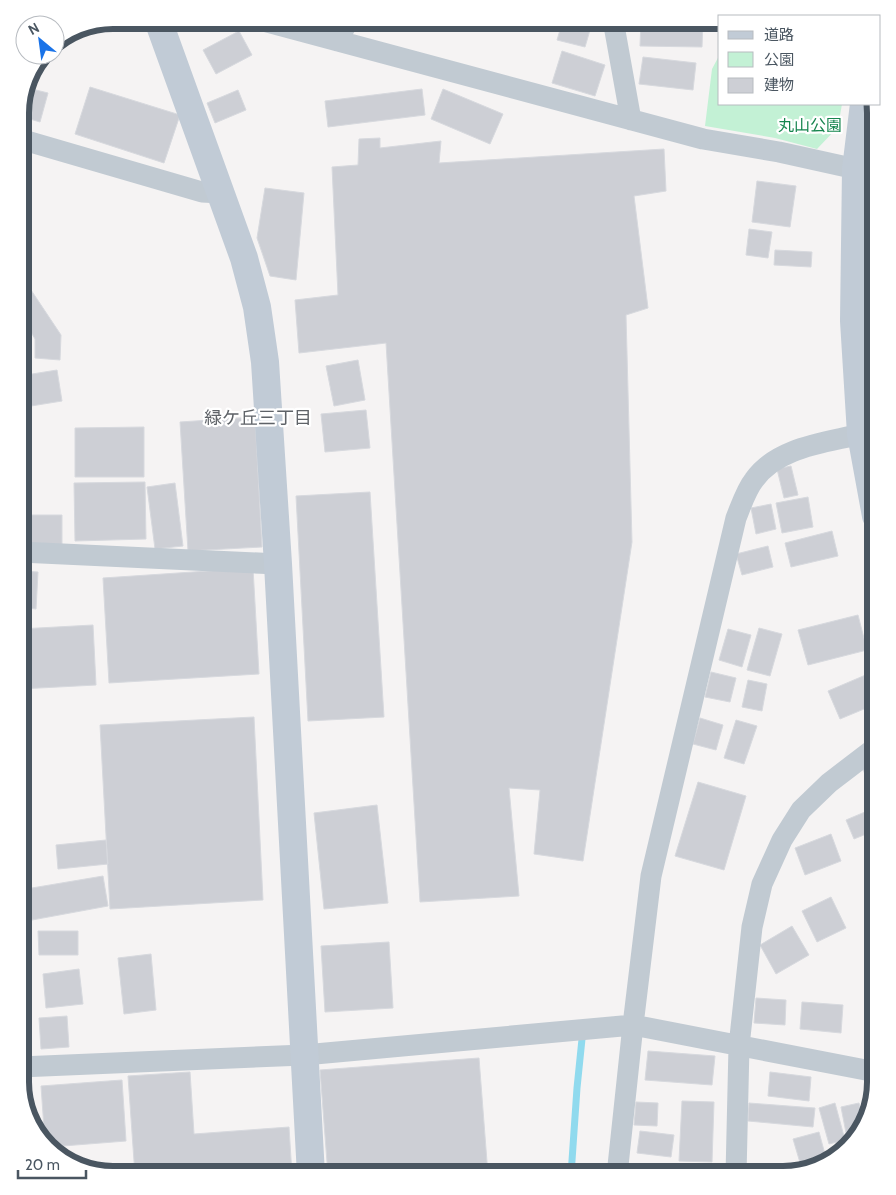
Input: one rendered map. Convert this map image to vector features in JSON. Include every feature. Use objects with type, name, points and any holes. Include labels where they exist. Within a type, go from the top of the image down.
[{"type":"street","points":[[161,29],[244,258],[258,316],[265,362],[278,564],[310,1166]]},
{"type":"street","points":[[293,29],[703,139],[779,152],[866,176]]},
{"type":"street","points":[[337,41],[344,29]]},
{"type":"street","points":[[615,29],[630,120]]},
{"type":"street","points":[[864,105],[866,176],[854,321],[861,434],[867,467]]},
{"type":"street","points":[[29,142],[202,192],[220,193]]},
{"type":"street","points":[[618,1166],[651,876],[736,518],[753,480],[770,463],[788,452],[861,434]]},
{"type":"street","points":[[29,552],[278,564]]},
{"type":"street","points":[[736,1166],[739,1046],[752,927],[762,884],[782,840],[801,810],[828,782],[867,754]]},
{"type":"street","points":[[29,1066],[304,1055],[633,1025],[867,1070]]},
{"type":"green space","name":"丸山公園","points":[[718,58],[718,105],[842,105],[838,127],[817,149],[775,138],[705,126],[712,69]]},
{"type":"building","points":[[560,29],[590,29],[585,47],[557,40]]},
{"type":"building","points":[[641,29],[703,29],[702,47],[640,46]]},
{"type":"building","points":[[239,31],[252,55],[216,74],[203,50]]},
{"type":"building","points":[[562,51],[605,65],[595,96],[552,83]]},
{"type":"building","points":[[643,57],[696,63],[693,90],[639,84]]},
{"type":"building","points":[[90,87],[180,115],[164,163],[75,134]]},
{"type":"building","points":[[33,89],[48,93],[40,122],[29,119]]},
{"type":"building","points":[[422,89],[425,115],[328,127],[325,101]]},
{"type":"building","points":[[443,89],[503,114],[490,144],[431,119]]},
{"type":"building","points":[[238,90],[246,110],[215,123],[207,103]]},
{"type":"building","points":[[380,138],[380,148],[441,141],[439,163],[664,149],[666,191],[634,196],[648,308],[626,315],[632,542],[583,861],[534,854],[540,790],[509,788],[519,896],[420,902],[386,343],[299,353],[295,300],[338,295],[332,167],[358,165],[359,139]]},
{"type":"building","points":[[757,181],[796,186],[790,227],[752,222]]},
{"type":"building","points":[[265,188],[304,193],[296,280],[270,276],[257,238]]},
{"type":"building","points":[[749,229],[772,232],[768,258],[746,255]]},
{"type":"building","points":[[775,250],[812,252],[811,267],[774,265]]},
{"type":"building","points":[[29,287],[61,335],[60,360],[35,358],[35,339],[29,329]]},
{"type":"building","points":[[358,360],[365,400],[334,406],[326,366]]},
{"type":"building","points":[[57,370],[62,401],[31,406],[29,375]]},
{"type":"building","points":[[366,410],[370,448],[325,452],[321,414]]},
{"type":"building","points":[[255,417],[262,547],[188,551],[180,422]]},
{"type":"building","points":[[144,427],[144,477],[75,477],[75,428]]},
{"type":"building","points":[[791,466],[798,495],[784,498],[777,469]]},
{"type":"building","points":[[145,482],[146,539],[75,541],[74,483]]},
{"type":"building","points":[[175,483],[183,546],[155,549],[147,487]]},
{"type":"building","points":[[370,492],[384,717],[308,721],[296,496]]},
{"type":"building","points":[[808,497],[813,527],[782,533],[776,503]]},
{"type":"building","points":[[771,504],[776,529],[756,534],[751,508]]},
{"type":"building","points":[[29,515],[62,515],[62,546],[29,545]]},
{"type":"building","points":[[832,531],[838,556],[791,567],[785,543]]},
{"type":"building","points":[[768,546],[773,567],[742,575],[736,554]]},
{"type":"building","points":[[253,568],[259,674],[109,683],[103,578]]},
{"type":"building","points":[[29,572],[38,572],[36,609],[29,608]]},
{"type":"building","points":[[858,615],[867,650],[808,665],[798,630]]},
{"type":"building","points":[[93,625],[96,685],[29,689],[29,629]]},
{"type":"building","points":[[759,628],[782,634],[770,676],[747,670]]},
{"type":"building","points":[[728,629],[751,635],[742,667],[719,660]]},
{"type":"building","points":[[711,672],[736,678],[730,702],[705,697]]},
{"type":"building","points":[[867,674],[867,708],[840,719],[828,691]]},
{"type":"building","points":[[748,680],[767,684],[762,711],[742,707]]},
{"type":"building","points":[[254,717],[263,900],[110,909],[100,725]]},
{"type":"building","points":[[700,718],[723,725],[716,750],[693,744]]},
{"type":"building","points":[[736,720],[757,726],[744,764],[724,758]]},
{"type":"building","points":[[867,768],[867,780],[863,769]]},
{"type":"building","points":[[698,782],[746,796],[724,870],[675,856]]},
{"type":"building","points":[[377,805],[388,903],[324,909],[314,813]]},
{"type":"building","points":[[867,811],[867,834],[854,839],[846,820]]},
{"type":"building","points":[[831,834],[841,861],[805,875],[795,848]]},
{"type":"building","points":[[106,840],[108,864],[58,869],[56,845]]},
{"type":"building","points":[[103,876],[108,906],[32,920],[29,904],[29,888]]},
{"type":"building","points":[[831,897],[846,928],[817,942],[802,911]]},
{"type":"building","points":[[792,926],[809,955],[776,974],[760,945]]},
{"type":"building","points":[[38,931],[78,931],[78,955],[39,955]]},
{"type":"building","points":[[389,942],[393,1008],[325,1012],[321,946]]},
{"type":"building","points":[[151,954],[156,1010],[124,1014],[118,958]]},
{"type":"building","points":[[79,969],[83,1004],[46,1008],[43,974]]},
{"type":"building","points":[[756,998],[786,1000],[785,1025],[754,1023]]},
{"type":"building","points":[[802,1002],[843,1005],[841,1033],[800,1029]]},
{"type":"building","points":[[67,1016],[69,1047],[41,1049],[39,1018]]},
{"type":"building","points":[[648,1051],[715,1056],[712,1085],[645,1080]]},
{"type":"building","points":[[479,1058],[487,1166],[327,1166],[320,1070]]},
{"type":"building","points":[[190,1072],[194,1134],[289,1127],[291,1166],[134,1166],[128,1076]]},
{"type":"building","points":[[770,1072],[811,1077],[809,1101],[768,1096]]},
{"type":"building","points":[[122,1080],[126,1141],[59,1146],[44,1131],[41,1086]]},
{"type":"building","points":[[682,1101],[714,1102],[712,1162],[679,1161]]},
{"type":"building","points":[[636,1102],[658,1103],[657,1126],[634,1125]]},
{"type":"building","points":[[749,1103],[815,1108],[813,1127],[748,1121]]},
{"type":"building","points":[[835,1103],[844,1140],[829,1144],[819,1108]]},
{"type":"building","points":[[859,1103],[861,1114],[847,1137],[841,1107]]},
{"type":"building","points":[[640,1131],[674,1135],[671,1157],[637,1153]]},
{"type":"building","points":[[819,1132],[825,1155],[800,1164],[793,1139]]},
{"type":"waterway","points":[[572,1166],[582,1039]]},
{"type":"district","name":"緑ケ丘三丁目","points":[[258,418]]}]
